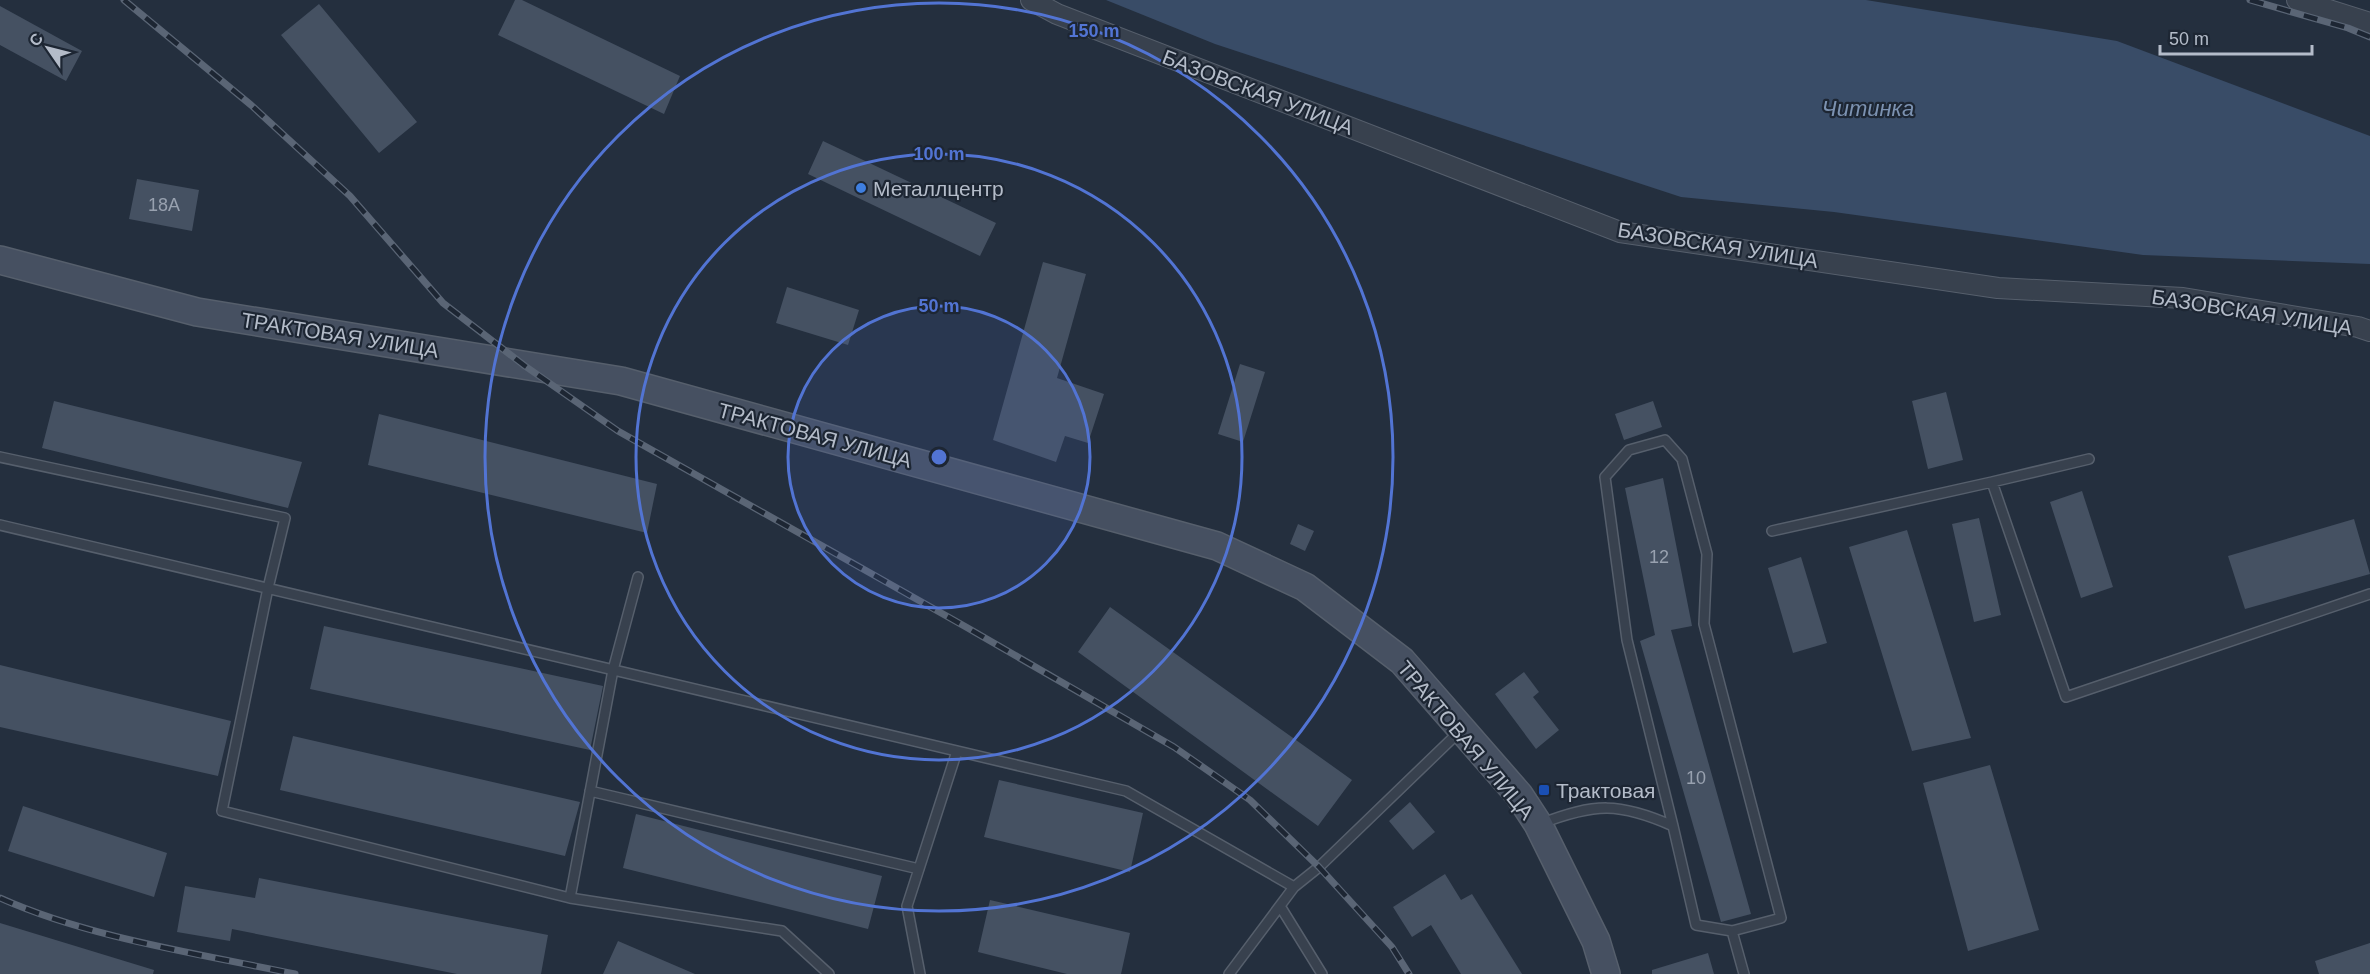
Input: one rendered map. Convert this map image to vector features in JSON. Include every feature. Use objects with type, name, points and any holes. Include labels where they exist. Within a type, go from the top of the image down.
[{"type":"main road","name":"ТРАКТОВАЯ УЛИЦА","points":[[0,260],[197,312],[621,381],[1217,546],[1305,588],[1402,661],[1519,795],[1538,824],[1596,941],[1606,974]]},
{"type":"street","name":"БАЗОВСКАЯ УЛИЦА","points":[[1031,0],[1068,18],[1620,232],[1998,288],[2183,298],[2358,327],[2370,332]]},
{"type":"street","points":[[2296,0],[2370,23]]},
{"type":"lane","points":[[1665,440],[1682,459],[1707,555],[1704,624],[1781,918],[1732,931],[1696,925],[1627,640],[1605,477],[1629,450],[1665,440]]},
{"type":"lane","points":[[0,457],[285,518],[268,588],[222,812],[570,898],[782,931],[829,974]]},
{"type":"lane","points":[[1772,531],[2090,459]]},
{"type":"lane","points":[[1992,482],[2066,697],[2370,594]]},
{"type":"lane","points":[[0,525],[1126,791],[1294,887]]},
{"type":"lane","points":[[570,898],[613,670],[638,577]]},
{"type":"lane","points":[[1230,974],[1294,887],[1319,867],[1461,729]]},
{"type":"lane","points":[[920,974],[907,906],[957,751]]},
{"type":"lane","points":[[590,791],[919,869]]},
{"type":"lane","points":[[1538,824],[1562,815],[1604,806],[1642,812],[1673,826]]},
{"type":"lane","points":[[1280,906],[1322,974]]},
{"type":"lane","points":[[1732,931],[1744,974]]},
{"type":"water","name":"Читинка","points":[[1106,0],[1866,0],[2117,41],[2370,136],[2370,264],[2143,255],[1834,212],[1681,197],[1215,44]]},
{"type":"building","points":[[515,0],[522,0],[680,76],[664,114],[498,35]]},
{"type":"building","points":[[319,4],[417,122],[379,153],[281,35]]},
{"type":"building","points":[[0,6],[82,51],[66,81],[0,45]]},
{"type":"building","points":[[823,141],[996,223],[980,256],[808,174]]},
{"type":"building","points":[[137,179],[199,190],[192,231],[129,219]]},
{"type":"building","points":[[1043,262],[1086,274],[1057,378],[1104,394],[1088,443],[1065,436],[1056,462],[993,440]]},
{"type":"building","points":[[787,287],[859,310],[848,345],[776,323]]},
{"type":"building","points":[[1240,364],[1265,372],[1243,442],[1218,434]]},
{"type":"building","points":[[1946,392],[1963,460],[1928,469],[1912,401]]},
{"type":"building","points":[[54,401],[302,462],[288,508],[42,448]]},
{"type":"building","points":[[1653,401],[1662,427],[1624,440],[1615,414]]},
{"type":"building","points":[[379,414],[657,484],[647,533],[368,465]]},
{"type":"building","points":[[1663,478],[1692,626],[1671,630],[1751,914],[1721,922],[1640,641],[1655,635],[1625,488]]},
{"type":"building","points":[[2082,491],[2113,587],[2081,598],[2050,502]]},
{"type":"building","points":[[1979,518],[2001,615],[1974,622],[1952,524]]},
{"type":"building","points":[[2354,519],[2370,574],[2245,609],[2228,556]]},
{"type":"building","points":[[1298,524],[1314,531],[1305,551],[1290,544]]},
{"type":"building","points":[[1907,530],[1971,738],[1912,751],[1849,547]]},
{"type":"building","points":[[1801,557],[1827,643],[1793,653],[1768,568]]},
{"type":"building","points":[[1110,607],[1352,780],[1318,826],[1078,652]]},
{"type":"building","points":[[324,626],[603,686],[590,750],[310,689]]},
{"type":"building","points":[[0,665],[231,721],[218,776],[0,727]]},
{"type":"building","points":[[1524,672],[1539,692],[1533,697],[1559,730],[1536,749],[1495,694]]},
{"type":"building","points":[[293,736],[580,802],[565,856],[280,790]]},
{"type":"building","points":[[1990,765],[2039,930],[1968,951],[1923,783]]},
{"type":"building","points":[[999,780],[1143,813],[1130,872],[984,837]]},
{"type":"building","points":[[1410,802],[1435,832],[1413,850],[1389,821]]},
{"type":"building","points":[[23,806],[167,853],[154,897],[8,851]]},
{"type":"building","points":[[636,814],[882,876],[868,929],[623,868]]},
{"type":"building","points":[[1445,874],[1461,900],[1472,894],[1522,974],[1461,974],[1431,925],[1412,937],[1393,907]]},
{"type":"building","points":[[259,878],[548,935],[541,974],[457,974],[232,929],[230,941],[177,932],[185,886],[255,898]]},
{"type":"building","points":[[990,900],[1130,933],[1121,974],[1067,974],[978,952]]},
{"type":"building","points":[[0,923],[154,970],[153,974],[0,974]]},
{"type":"building","points":[[618,941],[695,974],[603,974]]},
{"type":"building","points":[[2370,943],[2370,974],[2319,974],[2315,961]]},
{"type":"building","points":[[1708,953],[1714,974],[1652,974],[1652,970]]},
{"type":"railway","points":[[124,0],[251,105],[350,196],[443,303],[525,366],[618,431],[1174,747],[1250,800],[1319,867],[1392,947],[1409,974]]},
{"type":"railway","points":[[2250,0],[2348,28],[2370,37]]},
{"type":"railway","points":[[0,898],[34,912],[107,934],[295,974]]},
{"type":"place","name":"Металлцентр","points":[[861,188]]},
{"type":"place","name":"Трактовая","points":[[1544,790]]}]
